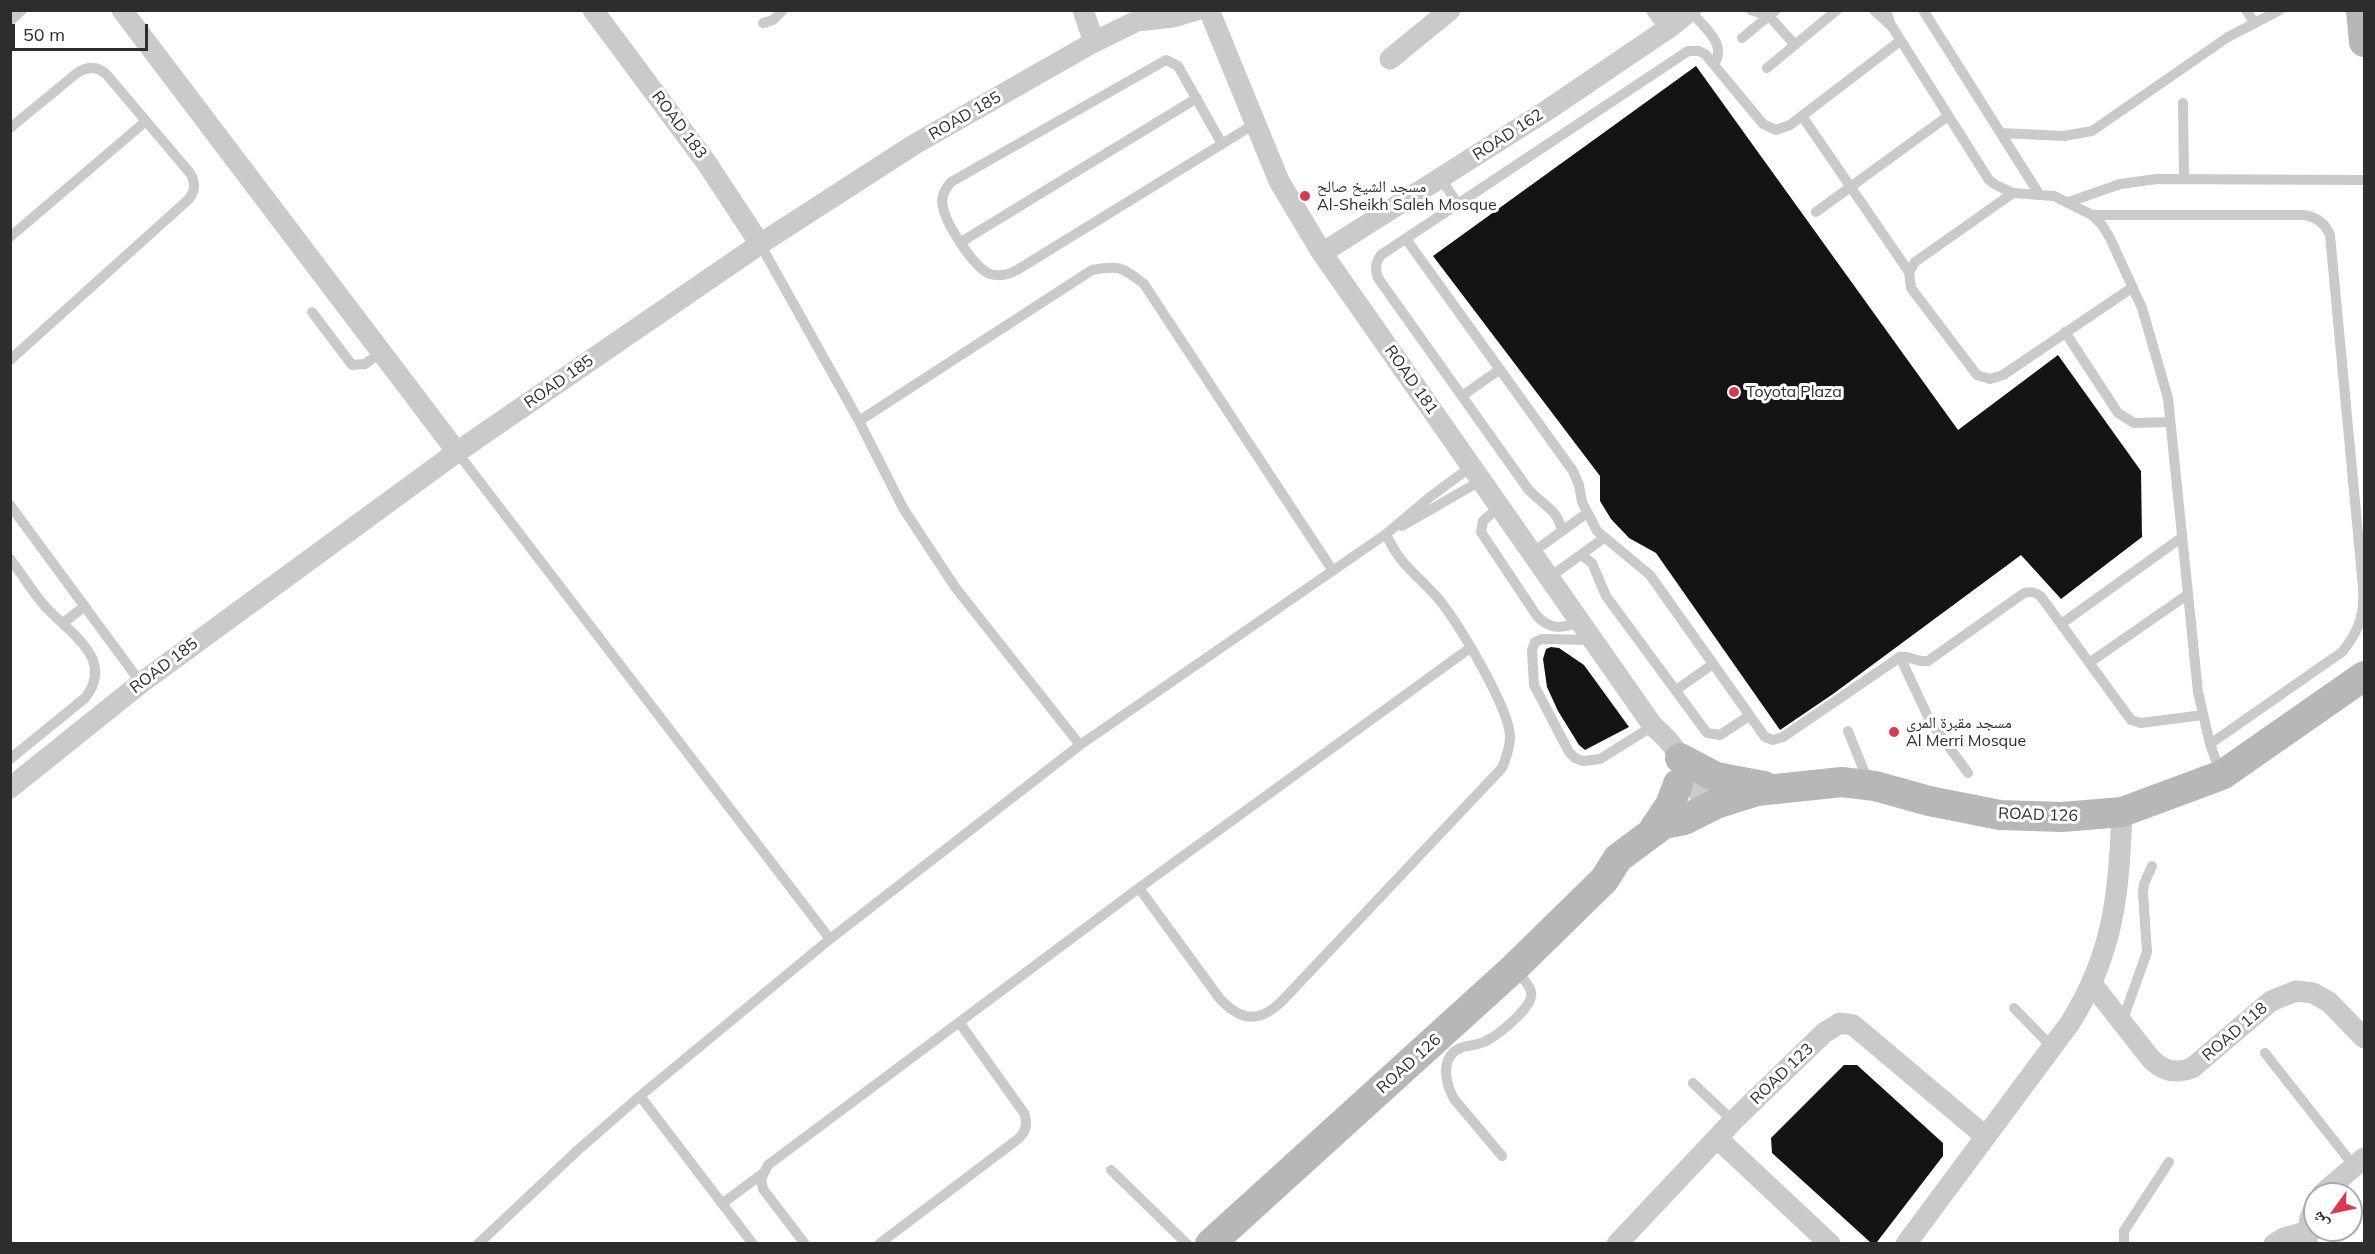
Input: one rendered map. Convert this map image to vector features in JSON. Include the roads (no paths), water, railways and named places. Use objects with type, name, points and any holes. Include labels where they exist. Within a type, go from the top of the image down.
[{"type":"street","points":[[122,10],[457,453]]},
{"type":"street","name":"ROAD 183","points":[[593,10],[706,162],[760,244]]},
{"type":"street","points":[[1083,10],[1094,42]]},
{"type":"street","name":"ROAD 185","points":[[10,788],[141,683],[457,453],[760,244],[915,144],[1142,16],[1173,18],[1197,10]]},
{"type":"street","name":"ROAD 181","points":[[1209,10],[1279,181],[1322,253],[1653,726],[1660,748],[1679,771],[1694,815]]},
{"type":"street","points":[[1390,59],[1450,10]]},
{"type":"street","points":[[1657,10],[1670,27]]},
{"type":"street","points":[[2361,10],[2364,42]]},
{"type":"street","name":"ROAD 162","points":[[1322,253],[1546,111],[1690,11]]},
{"type":"street","name":"ROAD 126","points":[[1210,1244],[1514,968],[1604,880],[1618,858],[1671,821],[1694,815],[1735,798],[1776,788],[1842,782],[1870,785],[1929,801],[2000,814],[2062,817],[2122,812],[2222,775],[2364,676]]},
{"type":"street","points":[[1653,832],[1670,805],[1679,771],[1776,788]]},
{"type":"street","points":[[1906,1244],[2070,1023],[2092,984],[2108,941],[2113,918],[2119,875],[2122,812]]},
{"type":"street","name":"ROAD 126","points":[[1604,880],[1622,875],[1638,864],[1671,838],[1694,815]]},
{"type":"street","name":"ROAD 118","points":[[2092,984],[2156,1064],[2170,1071],[2177,1072],[2192,1068],[2271,1001],[2296,992],[2313,993],[2329,1002],[2364,1038]]},
{"type":"street","name":"ROAD 123","points":[[1617,1244],[1732,1121],[1824,1033],[1840,1023],[1853,1025],[1985,1136]]},
{"type":"street","points":[[1717,1138],[1830,1244]]},
{"type":"street","points":[[2336,1182],[2359,1162]]},
{"type":"street","points":[[2274,1244],[2284,1238],[2303,1237]]},
{"type":"lane","points":[[10,21],[22,10]]},
{"type":"lane","points":[[763,23],[773,20],[783,10]]},
{"type":"lane","points":[[1751,10],[1771,12],[1795,45]]},
{"type":"lane","points":[[1767,68],[1837,10]]},
{"type":"lane","points":[[1874,10],[1891,25]]},
{"type":"lane","points":[[1886,10],[1900,41],[1989,180],[2013,193],[2039,194],[2069,202],[2092,215],[2110,238],[2133,287],[2156,351],[2168,398],[2196,676],[2210,744],[2222,775]]},
{"type":"lane","points":[[1923,10],[2039,194]]},
{"type":"lane","points":[[2246,10],[2254,22]]},
{"type":"lane","points":[[2001,133],[2064,136],[2092,131],[2228,37],[2280,10]]},
{"type":"lane","points":[[1690,11],[1718,45],[1719,53],[1714,64]]},
{"type":"lane","points":[[1742,38],[1771,12]]},
{"type":"lane","points":[[1562,531],[1558,516],[1528,489],[1376,272],[1377,260],[1381,255],[1688,51],[1699,51],[1714,64],[1763,124],[1769,128],[1784,129],[1900,41]]},
{"type":"lane","points":[[1222,144],[1179,66],[1171,60],[1161,61],[951,182],[943,194],[943,208],[961,242],[983,270],[1000,276],[1009,274],[1222,144],[1256,123]]},
{"type":"lane","points":[[10,128],[77,73],[89,68],[102,70],[190,174],[194,183],[192,194],[10,360]]},
{"type":"lane","points":[[961,242],[1197,98]]},
{"type":"lane","points":[[2183,103],[2184,179]]},
{"type":"lane","points":[[1802,116],[1909,272],[1911,288],[1972,371],[1983,378],[1997,378],[2002,375],[2133,287]]},
{"type":"lane","points":[[1816,212],[1948,116]]},
{"type":"lane","points":[[10,237],[146,121]]},
{"type":"lane","points":[[1440,178],[1458,204]]},
{"type":"lane","points":[[2069,202],[2120,184],[2157,179],[2364,180]]},
{"type":"lane","points":[[1909,272],[1915,262],[2013,193]]},
{"type":"lane","points":[[2092,215],[2304,215],[2323,223],[2330,235],[2363,587],[2363,611],[2356,633],[2342,652],[2210,744]]},
{"type":"lane","points":[[1406,239],[1573,471],[1587,513],[1604,538],[1650,575],[1765,737],[1779,740],[1900,657],[1907,656],[1919,661],[1928,661],[2024,593],[2029,592],[2038,594],[2131,720],[2141,723],[2203,715]]},
{"type":"lane","points":[[760,244],[859,421],[903,508],[955,587],[1080,746]]},
{"type":"lane","points":[[859,421],[1092,270],[1113,266],[1127,271],[1144,284],[1333,571]]},
{"type":"lane","points":[[312,312],[352,365],[365,364],[380,353]]},
{"type":"lane","points":[[2065,332],[2118,413],[2134,423],[2170,423]]},
{"type":"lane","points":[[1462,396],[1499,369]]},
{"type":"lane","points":[[457,453],[830,939]]},
{"type":"lane","points":[[1386,534],[1442,505],[1477,473]]},
{"type":"lane","points":[[478,1244],[578,1150],[640,1096],[830,939],[1080,746],[1386,534],[1418,507],[1477,473]]},
{"type":"lane","points":[[10,505],[141,683]]},
{"type":"lane","points":[[1500,506],[1483,521],[1481,532],[1537,616],[1551,627],[1559,628],[1581,622]]},
{"type":"lane","points":[[1533,552],[1587,513]]},
{"type":"lane","points":[[1139,888],[1230,1010],[1244,1017],[1259,1017],[1273,1010],[1502,768],[1509,745],[1508,720],[1500,703],[1449,612],[1405,566],[1386,534]]},
{"type":"lane","points":[[1550,577],[1604,538]]},
{"type":"lane","points":[[2061,624],[2181,538]]},
{"type":"lane","points":[[1581,555],[1592,563],[1606,596],[1707,733],[1724,734],[1749,716]]},
{"type":"lane","points":[[10,559],[36,596],[82,642],[94,659],[96,670],[92,688],[86,698],[10,759]]},
{"type":"lane","points":[[2089,663],[2187,595]]},
{"type":"lane","points":[[63,623],[85,606]]},
{"type":"lane","points":[[1594,640],[1542,639],[1535,642],[1532,650],[1534,686],[1569,752],[1583,761],[1600,759],[1653,726]]},
{"type":"lane","points":[[723,1203],[762,1174],[768,1165],[781,1155],[1139,888],[1470,648]]},
{"type":"lane","points":[[1900,657],[1927,716],[1968,773]]},
{"type":"lane","points":[[1676,690],[1713,664]]},
{"type":"lane","points":[[1848,731],[1870,785]]},
{"type":"lane","points":[[2122,1022],[2147,952],[2143,893],[2144,884],[2152,866]]},
{"type":"lane","points":[[1502,1156],[1454,1099],[1446,1080],[1446,1069],[1450,1056],[1456,1051],[1488,1040],[1528,1006],[1532,995],[1531,989],[1514,968]]},
{"type":"lane","points":[[2014,1008],[2052,1047]]},
{"type":"lane","points":[[879,1244],[1018,1139],[1025,1130],[1024,1113],[959,1022]]},
{"type":"lane","points":[[2265,1053],[2359,1162]]},
{"type":"lane","points":[[1693,1083],[1732,1121]]},
{"type":"lane","points":[[640,1096],[753,1244]]},
{"type":"lane","points":[[2124,1244],[2124,1232],[2169,1162]]},
{"type":"lane","points":[[1111,1170],[1187,1244]]},
{"type":"lane","points":[[762,1174],[763,1189],[804,1244]]},
{"type":"place","name":"مسجد الشيخ صالح Al-Sheikh Saleh Mosque","points":[[1305,196]]},
{"type":"place","name":"Toyota Plaza","points":[[1734,392]]},
{"type":"place","name":"مسجد مقبرة المري Al Merri Mosque","points":[[1894,732]]}]
